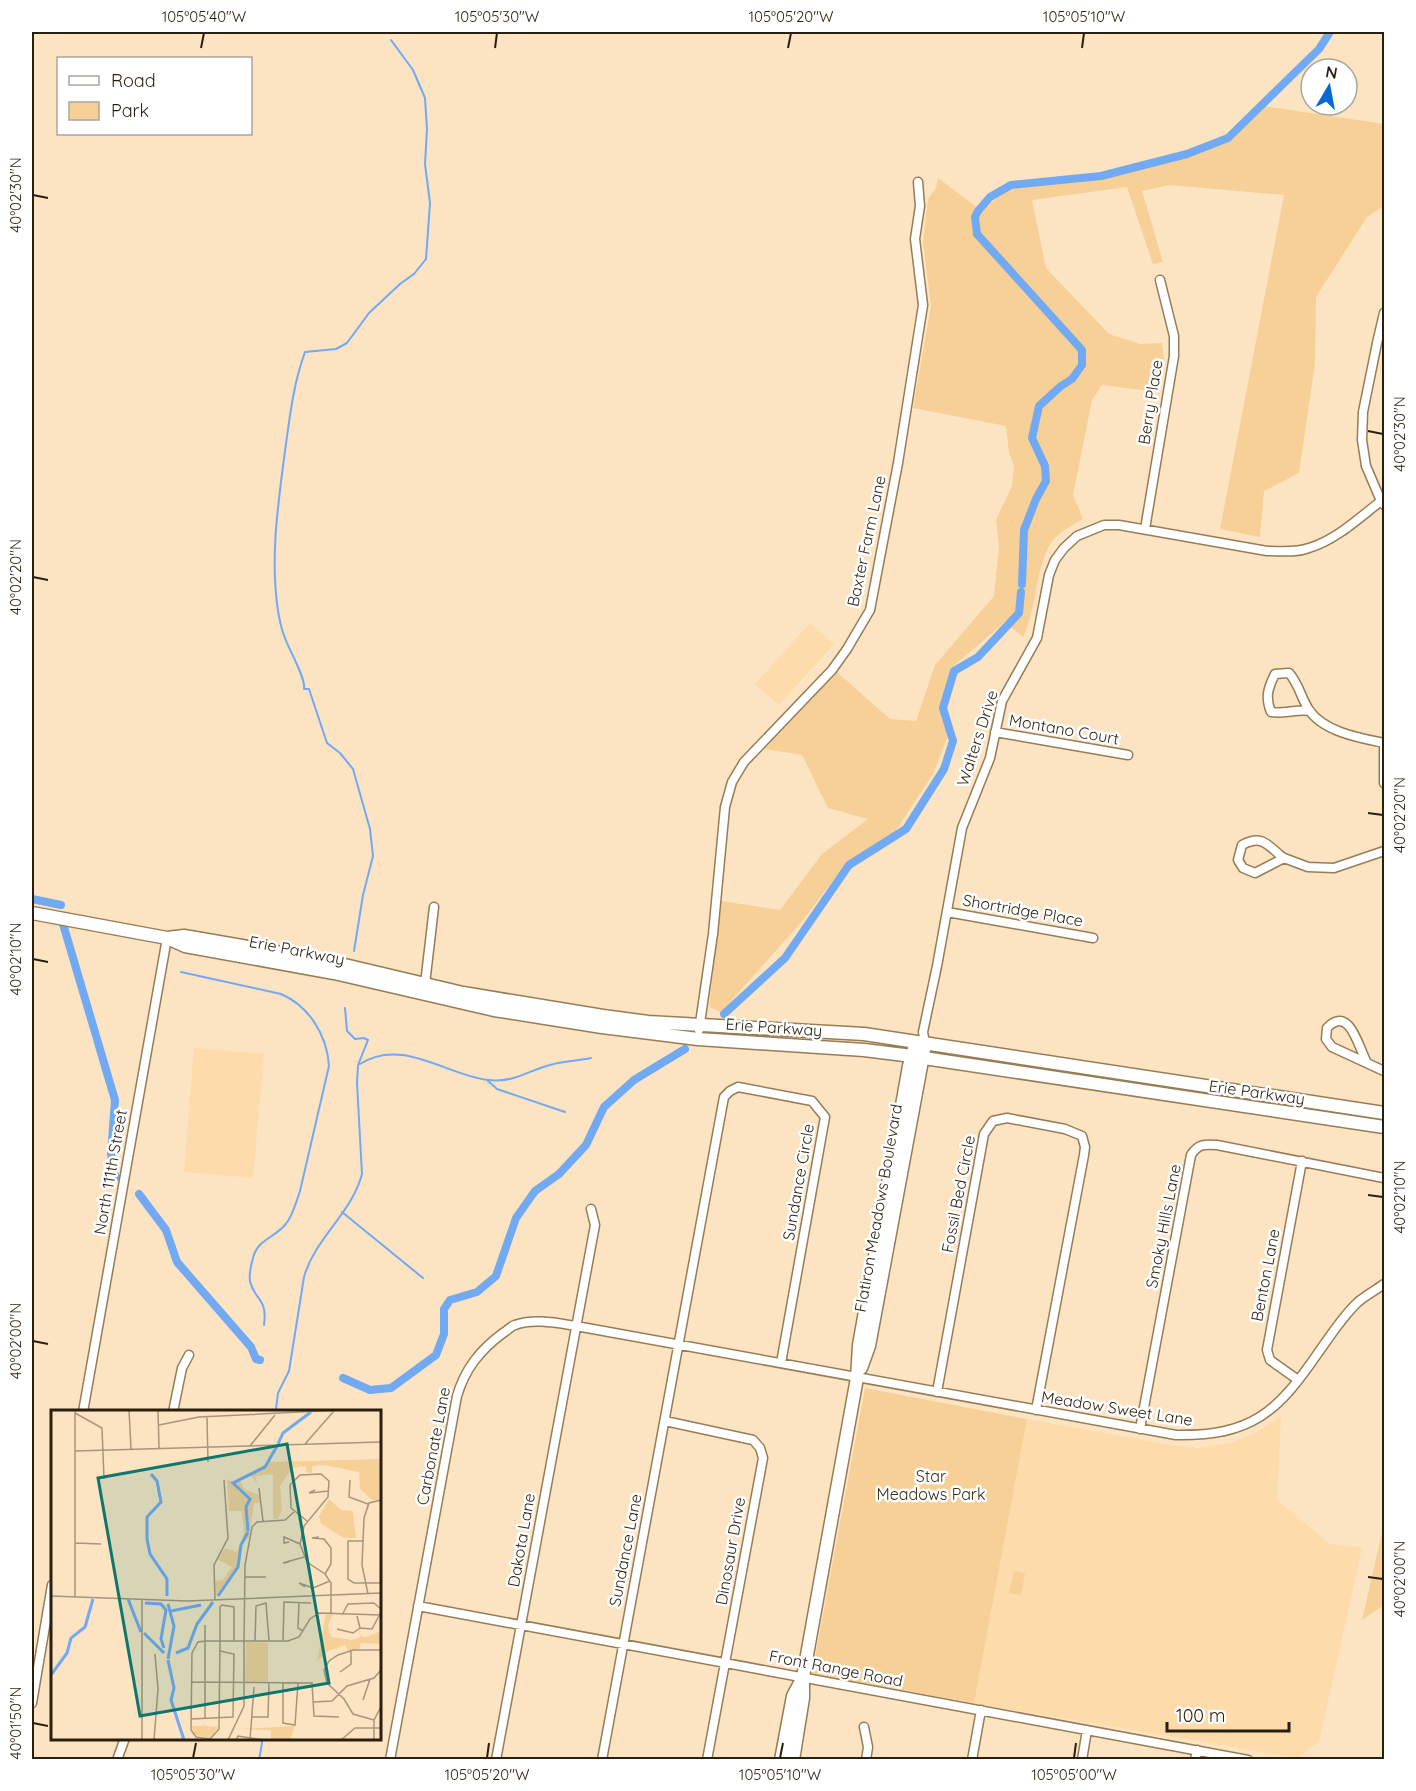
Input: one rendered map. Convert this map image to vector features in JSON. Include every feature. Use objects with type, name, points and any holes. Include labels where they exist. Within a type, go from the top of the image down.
[{"type":"main road","name":"Erie Parkway","points":[[32,913],[167,938],[185,946],[334,974],[495,1010],[602,1027],[698,1039],[864,1050],[1384,1127]]},
{"type":"main road","name":"Erie Parkway","points":[[167,938],[184,936],[332,962],[486,997],[603,1016],[699,1025],[922,1039],[1384,1113]]},
{"type":"main road","name":"Flatiron Meadows Boulevard","points":[[793,1760],[803,1677],[857,1378],[859,1345],[922,1039]]},
{"type":"main road","name":"Flatiron Meadows Boulevard","points":[[781,1760],[793,1696],[803,1677]]},
{"type":"street","name":"Baxter Farm Lane","points":[[698,1039],[713,934],[725,807],[732,782],[744,762],[832,670],[848,649],[870,610],[896,472],[923,305],[915,239],[920,206],[918,182]]},
{"type":"street","name":"Berry Place","points":[[1145,529],[1173,356],[1174,336],[1160,279]]},
{"type":"street","points":[[1382,503],[1366,466],[1362,440],[1363,412],[1384,313]]},
{"type":"street","name":"Walters Drive","points":[[922,1039],[962,828],[990,758],[1002,701],[1037,638],[1049,575],[1055,560],[1064,548],[1077,536],[1104,525],[1119,525],[1267,551],[1309,549],[1335,536],[1382,503]]},
{"type":"street","points":[[1310,711],[1300,710],[1283,714],[1271,712],[1266,700],[1268,686],[1275,674],[1289,673],[1297,682],[1310,711],[1322,721],[1347,736],[1384,743],[1384,783]]},
{"type":"street","name":"Montano Court","points":[[995,732],[1128,755]]},
{"type":"street","points":[[1284,858],[1255,873],[1243,868],[1238,860],[1242,845],[1253,839],[1264,841],[1284,858],[1308,867],[1334,868],[1384,851]]},
{"type":"street","points":[[425,984],[434,907]]},
{"type":"street","name":"Shortridge Place","points":[[947,912],[1094,938]]},
{"type":"street","name":"North 111th Street","points":[[83,1410],[167,938]]},
{"type":"street","points":[[1366,1061],[1350,1025],[1344,1021],[1337,1021],[1327,1028],[1326,1039],[1332,1047],[1384,1071]]},
{"type":"street","name":"Sundance Circle","points":[[678,1345],[724,1097],[730,1091],[738,1088],[812,1101],[825,1117],[781,1364]]},
{"type":"street","name":"Fossil Bed Circle","points":[[937,1392],[984,1134],[993,1121],[1007,1118],[1074,1132],[1082,1136],[1085,1147],[1036,1410]]},
{"type":"street","name":"Smoky Hills Lane","points":[[1140,1429],[1191,1155],[1196,1148],[1204,1144],[1217,1145],[1384,1178]]},
{"type":"street","name":"Benton Lane","points":[[1298,1380],[1270,1360],[1267,1350],[1302,1161]]},
{"type":"street","name":"Dakota Lane","points":[[496,1760],[595,1225],[591,1209]]},
{"type":"street","name":"Meadow Sweet Lane","points":[[857,1378],[1176,1435],[1206,1436],[1231,1430],[1262,1417],[1275,1406],[1298,1380],[1343,1317],[1360,1300],[1384,1284]]},
{"type":"street","name":"Carbonate Lane","points":[[390,1760],[462,1379],[474,1360],[494,1340],[515,1325],[538,1322],[576,1326],[857,1378]]},
{"type":"street","name":"Sundance Lane","points":[[602,1760],[678,1345]]},
{"type":"street","points":[[172,1410],[182,1368],[189,1355]]},
{"type":"street","name":"Dinosaur Drive","points":[[664,1422],[753,1440],[760,1448],[763,1458],[707,1760]]},
{"type":"street","points":[[32,1703],[51,1591]]},
{"type":"street","name":"Front Range Road","points":[[418,1606],[1087,1730],[1196,1755],[1248,1760]]},
{"type":"street","points":[[972,1760],[981,1710]]},
{"type":"street","points":[[864,1727],[868,1747],[866,1760]]},
{"type":"street","points":[[1082,1760],[1087,1730]]},
{"type":"street","points":[[117,1760],[124,1740]]},
{"type":"shaded area","points":[[810,623],[834,644],[779,705],[755,684]]},
{"type":"shaded area","points":[[194,1048],[264,1054],[253,1178],[184,1172]]},
{"type":"shaded area","points":[[1281,1416],[1277,1500],[1330,1544],[1362,1548],[1319,1742],[1298,1758],[974,1703],[1027,1419],[1197,1448],[1231,1443],[1257,1432]]},
{"type":"green space","points":[[1263,106],[1299,111],[1299,117],[1337,117],[1384,124],[1384,206],[1367,217],[1316,297],[1315,364],[1299,473],[1264,491],[1260,537],[1220,529],[1284,195],[1169,185],[1142,191],[1163,262],[1153,264],[1127,187],[1032,200],[1046,268],[1109,334],[1140,344],[1162,343],[1164,358],[1158,392],[1102,385],[1092,400],[1073,495],[1083,519],[1059,534],[1045,554],[1032,612],[1023,637],[1005,622],[951,668],[943,705],[947,738],[933,774],[894,833],[847,862],[800,924],[721,1012],[709,1007],[721,901],[780,910],[822,854],[868,819],[828,808],[802,755],[765,749],[837,672],[890,719],[916,721],[935,665],[994,596],[999,546],[996,520],[1012,486],[1014,466],[1009,453],[1006,426],[913,408],[931,306],[923,242],[928,199],[936,188],[938,178],[982,211],[1009,187],[1129,170],[1167,162],[1222,142],[1234,135]]},
{"type":"green space","name":"Star Meadows Park","points":[[865,1388],[1027,1419],[974,1703],[812,1674]]},
{"type":"green space","points":[[1384,1524],[1384,1605],[1362,1620]]},
{"type":"green space","points":[[1014,1571],[1025,1573],[1021,1595],[1009,1593]]},
{"type":"waterway","points":[[1022,584],[1024,530],[1046,481],[1045,466],[1032,438],[1039,406],[1072,379],[1082,365],[1082,350],[977,234],[975,217],[978,211],[990,197],[1011,185],[1101,176],[1187,154],[1228,138],[1319,49],[1330,32]]},
{"type":"waterway","points":[[354,951],[363,895],[373,856],[370,829],[353,769],[340,753],[327,743],[309,689],[304,689],[300,671],[282,631],[276,591],[275,551],[290,413],[305,352],[336,349],[347,343],[369,313],[414,274],[426,259],[430,203],[425,164],[427,129],[425,98],[413,70],[391,40]]},
{"type":"waterway","points":[[724,1014],[785,958],[849,865],[906,829],[944,769],[953,741],[943,708],[954,671],[978,657],[1019,613],[1021,592]]},
{"type":"waterway","points":[[32,899],[61,905]]},
{"type":"waterway","points":[[63,924],[115,1100],[111,1154],[116,1177]]},
{"type":"waterway","points":[[181,972],[281,994],[291,999],[315,1023],[328,1054],[329,1066],[294,1209],[285,1225],[258,1247],[252,1264],[250,1281],[264,1309],[264,1325]]},
{"type":"waterway","points":[[276,1409],[278,1393],[289,1371],[304,1277],[309,1263],[350,1201],[362,1174],[357,1083],[358,1065],[368,1040],[355,1039],[347,1031],[345,1008]]},
{"type":"waterway","points":[[343,1378],[370,1390],[391,1388],[436,1355],[444,1334],[444,1309],[450,1300],[477,1292],[496,1276],[516,1218],[535,1191],[559,1174],[586,1145],[604,1107],[634,1080],[685,1049]]},
{"type":"waterway","points":[[360,1064],[376,1057],[392,1054],[424,1060],[472,1077],[505,1080],[542,1067],[591,1058]]},
{"type":"waterway","points":[[488,1081],[497,1089],[565,1112]]},
{"type":"waterway","points":[[139,1194],[166,1230],[177,1262],[251,1347],[256,1359],[260,1360]]},
{"type":"waterway","points":[[342,1212],[423,1278]]},
{"type":"waterway","points":[[259,1760],[261,1740]]}]
